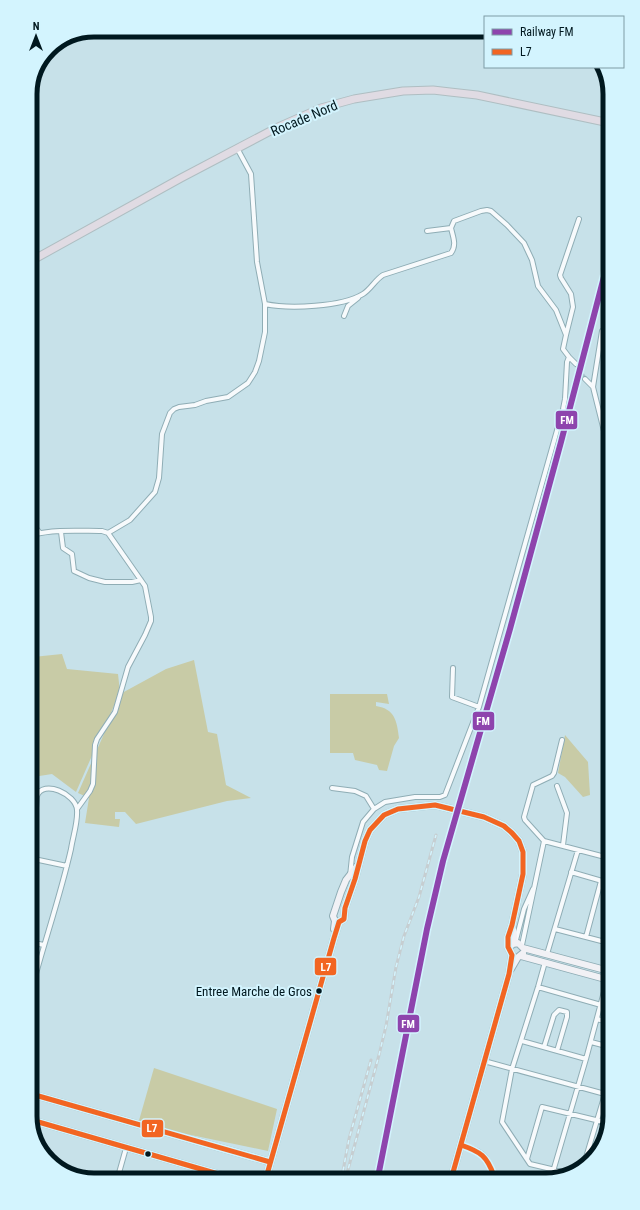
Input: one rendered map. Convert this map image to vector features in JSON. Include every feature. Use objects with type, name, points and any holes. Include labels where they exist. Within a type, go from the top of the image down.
[{"type":"highway","name":"Rocade Nord","points":[[37,258],[278,127],[327,106],[360,97],[403,91],[433,90],[476,95],[603,122]]},
{"type":"street","points":[[108,533],[130,520],[155,492],[159,478],[162,434],[170,413],[179,407],[195,405],[206,401],[228,397],[248,383],[255,372],[263,344],[265,304],[257,262],[251,174],[237,148]]},
{"type":"street","points":[[344,316],[348,306],[383,275],[451,253],[454,247],[451,228],[454,221],[487,210],[491,211],[507,225],[524,243],[532,260],[538,286],[556,310],[566,335]]},
{"type":"street","points":[[576,364],[563,349],[573,307],[571,294],[560,275],[579,220]]},
{"type":"street","points":[[427,231],[451,228]]},
{"type":"street","points":[[265,304],[296,307],[332,303],[360,295]]},
{"type":"street","points":[[603,330],[593,387],[603,427]]},
{"type":"street","points":[[349,894],[352,857],[363,822],[374,809],[391,800],[440,797],[445,795],[479,707],[563,409],[567,362],[569,357]]},
{"type":"street","points":[[584,379],[593,387]]},
{"type":"street","points":[[37,529],[40,533]]},
{"type":"street","points":[[37,534],[102,531],[108,533],[145,586],[148,596],[151,622],[128,667],[115,712],[97,739],[95,745],[93,784],[90,791],[77,809]]},
{"type":"street","points":[[61,532],[63,548],[73,556],[73,568],[77,573],[102,582],[132,582],[141,580]]},
{"type":"street","points":[[453,668],[452,697],[479,707]]},
{"type":"street","points":[[562,740],[554,773],[552,776],[533,785],[524,817],[527,823],[544,841],[603,856]]},
{"type":"street","points":[[557,786],[566,813],[563,845]]},
{"type":"street","points":[[37,796],[38,792],[42,789],[48,788],[59,791],[70,796],[76,802],[77,809],[76,824],[67,866],[37,970]]},
{"type":"street","points":[[332,788],[355,791],[366,796],[374,809]]},
{"type":"street","points":[[337,921],[344,919],[343,914],[355,879],[364,841],[370,830],[384,814],[398,809],[422,806],[436,805],[447,807],[484,817],[504,826],[519,841],[523,852],[523,874],[512,925],[508,936],[508,942],[515,955],[453,1173]]},
{"type":"street","points":[[515,955],[524,952],[523,946],[533,889],[544,841]]},
{"type":"street","points":[[547,954],[578,850]]},
{"type":"street","points":[[37,860],[67,866]]},
{"type":"street","points":[[337,921],[333,917],[344,884],[358,865]]},
{"type":"street","points":[[571,872],[601,881],[586,936]]},
{"type":"street","points":[[533,889],[524,909],[514,944],[510,947],[515,955],[603,975]]},
{"type":"street","points":[[335,912],[340,912],[343,914]]},
{"type":"street","points":[[267,1173],[334,938],[337,921]]},
{"type":"street","points":[[512,925],[514,944]]},
{"type":"street","points":[[555,929],[603,941]]},
{"type":"street","points":[[514,944],[518,943],[603,974]]},
{"type":"street","points":[[37,944],[44,945]]},
{"type":"street","points":[[545,962],[522,1041],[512,1069],[502,1122],[526,1160],[533,1165],[559,1171]]},
{"type":"street","points":[[538,987],[601,1005]]},
{"type":"street","points":[[553,1170],[603,998]]},
{"type":"street","points":[[544,1047],[554,1015],[559,1010],[567,1012],[567,1017],[557,1051]]},
{"type":"street","points":[[597,1019],[603,1021]]},
{"type":"street","points":[[522,1041],[586,1059]]},
{"type":"street","points":[[591,1042],[603,1045]]},
{"type":"street","points":[[484,1061],[603,1093]]},
{"type":"street","points":[[37,1096],[270,1162]]},
{"type":"street","points":[[587,1155],[603,1101]]},
{"type":"street","points":[[526,1160],[541,1108],[544,1107],[603,1122]]},
{"type":"street","points":[[38,1122],[214,1173]]},
{"type":"street","points":[[461,1145],[478,1151],[484,1155],[493,1173]]},
{"type":"street","points":[[119,1173],[126,1148]]},
{"type":"green space","points":[[62,654],[67,669],[118,674],[120,692],[76,792],[52,774],[37,776],[37,657]]},
{"type":"green space","points":[[194,660],[208,732],[217,734],[226,785],[251,798],[227,801],[136,824],[125,812],[115,812],[115,819],[120,819],[119,827],[85,823],[89,798],[78,793],[122,693],[166,669]]},
{"type":"green space","points":[[330,694],[387,694],[389,704],[376,702],[376,706],[387,710],[394,717],[399,738],[394,746],[387,771],[379,770],[377,765],[355,760],[353,753],[330,753]]},
{"type":"green space","points":[[565,735],[588,762],[590,795],[583,797],[565,777],[558,773]]},
{"type":"green space","points":[[154,1068],[277,1109],[268,1151],[138,1124]]},
{"type":"tunnel","points":[[576,364],[585,379]]},
{"type":"railway","points":[[347,1173],[386,1026],[396,967],[404,936],[419,897],[436,835]]},
{"type":"railway","points":[[343,1171],[349,1139],[371,1060]]},
{"type":"rail line","name":"FM","points":[[379,1173],[427,929],[443,861],[510,629],[603,281]]},
{"type":"transit line","name":"L7","points":[[267,1173],[334,938],[339,922],[344,919],[345,908],[355,879],[365,841],[370,830],[384,815],[398,809],[435,805],[484,817],[504,826],[519,841],[523,852],[523,874],[508,937],[508,947],[512,955],[509,974],[453,1173]]},
{"type":"transit line","name":"L7","points":[[37,1096],[270,1162]]},
{"type":"transit line","name":"L7","points":[[38,1122],[215,1173]]},
{"type":"transit line","name":"L7","points":[[461,1145],[474,1150],[486,1159],[493,1173]]},
{"type":"place","name":"Entree Marche de Gros","points":[[319,991]]}]
